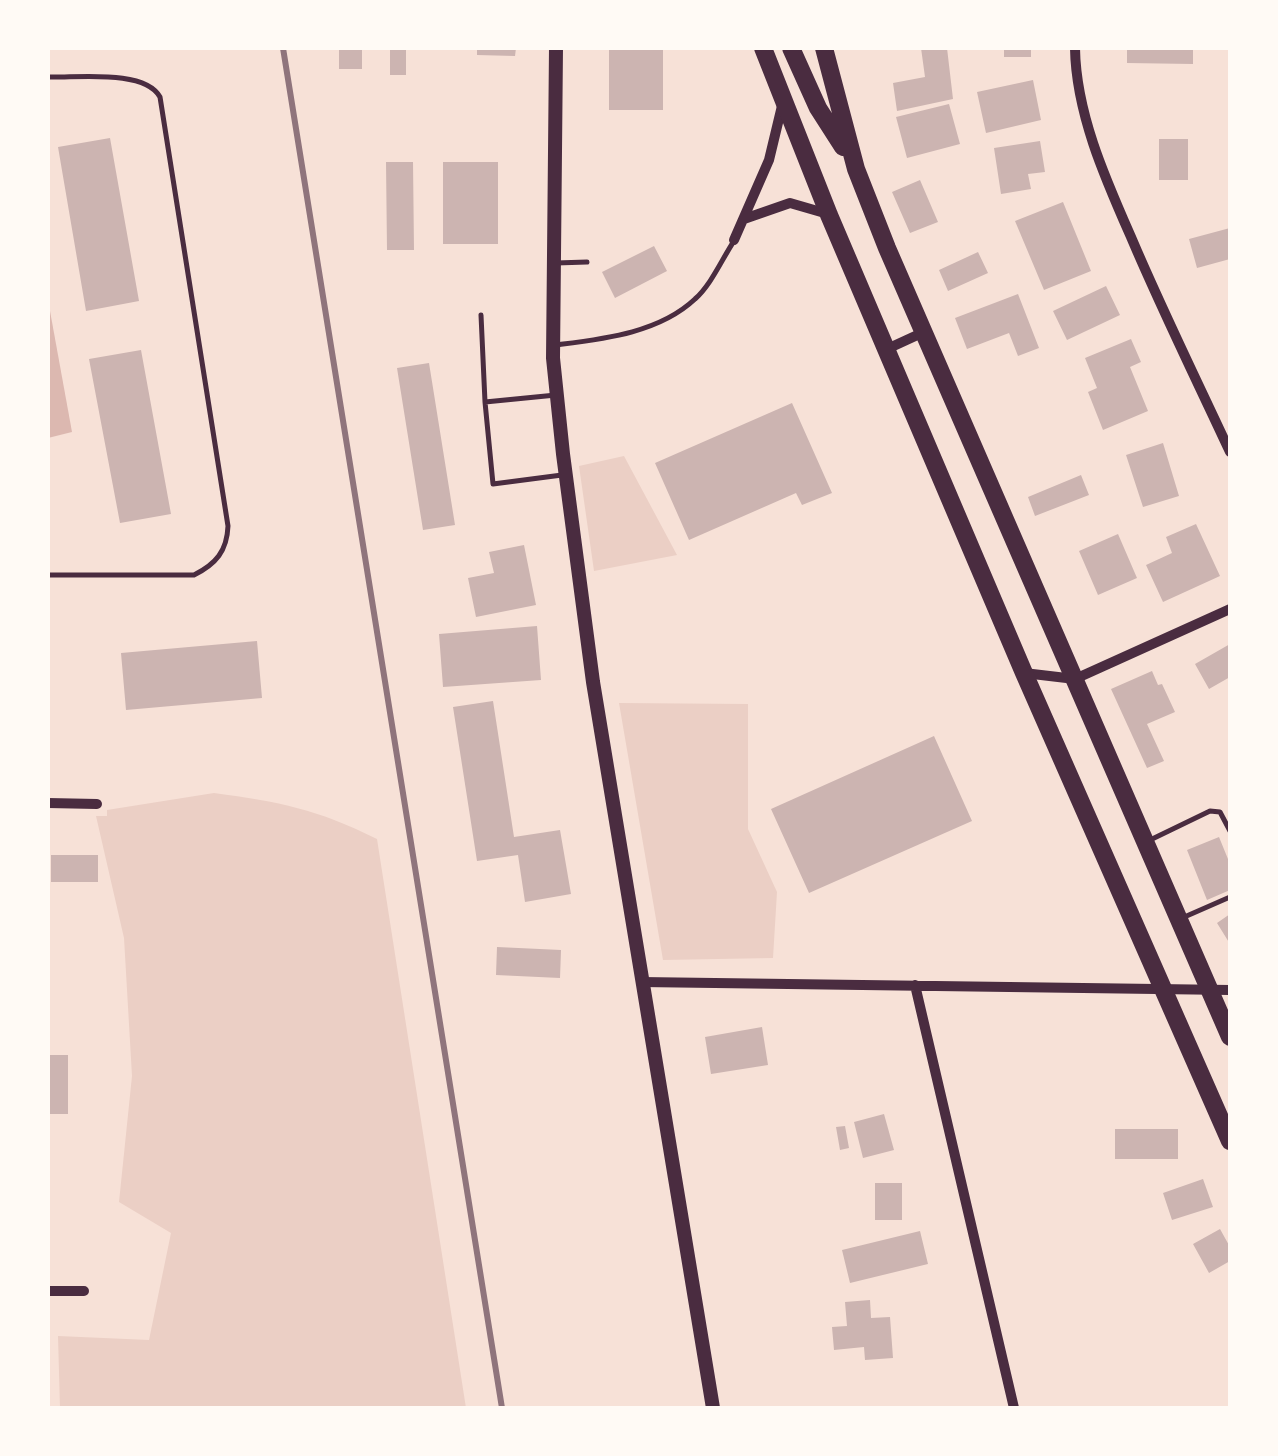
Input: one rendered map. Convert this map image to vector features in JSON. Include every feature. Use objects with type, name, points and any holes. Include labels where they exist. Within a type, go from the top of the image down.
[{"type":"main road","points":[[763,48],[829,214],[1024,673],[1230,1141]]},
{"type":"main road","points":[[791,48],[818,108],[856,168]]},
{"type":"main road","points":[[824,48],[856,168],[1230,1037]]},
{"type":"street","points":[[556,48],[553,345],[566,474],[590,664],[714,1408]]},
{"type":"street","points":[[1075,48],[1075,67],[1089,127],[1109,187],[1230,452]]},
{"type":"street","points":[[734,240],[777,137],[782,100]]},
{"type":"street","points":[[744,219],[790,203],[829,214]]},
{"type":"street","points":[[887,349],[924,332]]},
{"type":"street","points":[[1024,673],[1075,679],[1230,608]]},
{"type":"street","points":[[48,803],[97,804]]},
{"type":"street","points":[[641,982],[1230,990]]},
{"type":"street","points":[[915,986],[1014,1408]]},
{"type":"street","points":[[48,1291],[84,1291]]},
{"type":"lane","points":[[48,77],[135,79],[156,89],[160,97],[228,526],[225,548],[208,568],[194,574],[48,575]]},
{"type":"lane","points":[[553,345],[612,338],[662,320],[696,299],[734,240]]},
{"type":"lane","points":[[553,264],[587,262]]},
{"type":"lane","points":[[481,315],[493,484],[566,474]]},
{"type":"lane","points":[[485,402],[557,394]]},
{"type":"lane","points":[[1146,842],[1210,811],[1220,812],[1230,831]]},
{"type":"lane","points":[[1180,920],[1230,897]]},
{"type":"shaded area","points":[[48,300],[72,432],[48,438]]},
{"type":"shaded area","points":[[624,456],[677,555],[594,571],[579,466]]},
{"type":"shaded area","points":[[619,703],[748,704],[748,829],[777,892],[773,958],[663,960]]},
{"type":"shaded area","points":[[214,793],[298,808],[377,839],[466,1408],[60,1408],[58,1336],[149,1340],[171,1233],[119,1202],[132,1076],[124,938],[96,816],[107,816],[107,810]]},
{"type":"building","points":[[339,48],[362,48],[362,69],[339,69]]},
{"type":"building","points":[[390,48],[406,48],[406,75],[390,75]]},
{"type":"building","points":[[477,48],[516,48],[515,56],[477,55]]},
{"type":"building","points":[[609,48],[663,48],[663,110],[609,110]]},
{"type":"building","points":[[921,48],[947,48],[953,99],[897,111],[893,83],[925,77]]},
{"type":"building","points":[[1004,48],[1031,48],[1031,57],[1004,57]]},
{"type":"building","points":[[1127,48],[1193,48],[1193,64],[1127,63]]},
{"type":"building","points":[[1033,80],[1041,120],[986,133],[977,92]]},
{"type":"building","points":[[949,104],[960,144],[907,158],[896,117]]},
{"type":"building","points":[[110,138],[139,301],[86,311],[58,147]]},
{"type":"building","points":[[1159,139],[1188,139],[1188,180],[1159,180]]},
{"type":"building","points":[[1040,141],[1045,172],[1028,174],[1031,189],[1001,194],[994,148]]},
{"type":"building","points":[[386,162],[413,162],[414,250],[387,250]]},
{"type":"building","points":[[443,162],[498,162],[498,244],[443,244]]},
{"type":"building","points":[[920,180],[938,222],[910,233],[892,192]]},
{"type":"building","points":[[1063,202],[1091,271],[1044,290],[1015,221]]},
{"type":"building","points":[[1230,228],[1230,259],[1197,268],[1189,239]]},
{"type":"building","points":[[654,246],[667,271],[615,298],[602,272]]},
{"type":"building","points":[[978,252],[988,273],[948,291],[939,270]]},
{"type":"building","points":[[1106,286],[1120,315],[1067,340],[1053,311]]},
{"type":"building","points":[[1018,294],[1039,348],[1018,356],[1009,333],[967,349],[955,318]]},
{"type":"building","points":[[1131,339],[1141,362],[1130,367],[1148,411],[1103,430],[1088,392],[1097,388],[1085,358]]},
{"type":"building","points":[[141,350],[171,514],[120,523],[89,359]]},
{"type":"building","points":[[429,363],[455,525],[423,530],[397,368]]},
{"type":"building","points":[[792,403],[832,493],[802,505],[796,493],[689,540],[655,463]]},
{"type":"building","points":[[1163,443],[1179,496],[1143,507],[1126,455]]},
{"type":"building","points":[[1081,475],[1089,495],[1035,516],[1028,497]]},
{"type":"building","points":[[1196,524],[1220,576],[1163,602],[1146,565],[1172,553],[1166,537]]},
{"type":"building","points":[[1118,534],[1137,578],[1098,595],[1079,551]]},
{"type":"building","points":[[524,545],[536,605],[476,617],[468,578],[494,573],[489,552]]},
{"type":"building","points":[[537,626],[541,680],[443,687],[439,634]]},
{"type":"building","points":[[257,641],[262,698],[126,710],[121,653]]},
{"type":"building","points":[[1230,644],[1230,677],[1209,689],[1195,664]]},
{"type":"building","points":[[1152,671],[1175,712],[1147,724],[1164,761],[1147,768],[1111,689]]},
{"type":"building","points":[[493,701],[514,837],[560,830],[571,894],[525,902],[518,855],[477,861],[453,707]]},
{"type":"building","points":[[934,736],[972,821],[809,893],[771,809]]},
{"type":"building","points":[[1219,837],[1230,864],[1230,890],[1207,900],[1187,850]]},
{"type":"building","points":[[51,855],[98,855],[98,882],[51,882]]},
{"type":"building","points":[[1230,914],[1230,944],[1217,923]]},
{"type":"building","points":[[497,947],[561,950],[560,978],[496,975]]},
{"type":"building","points":[[762,1027],[768,1065],[711,1074],[705,1037]]},
{"type":"building","points":[[48,1055],[68,1055],[68,1114],[48,1114]]},
{"type":"building","points":[[884,1114],[894,1150],[863,1158],[854,1122]]},
{"type":"building","points":[[845,1126],[849,1148],[840,1150],[836,1127]]},
{"type":"building","points":[[1115,1129],[1178,1129],[1178,1159],[1115,1159]]},
{"type":"building","points":[[1203,1179],[1213,1207],[1172,1220],[1163,1193]]},
{"type":"building","points":[[875,1183],[902,1183],[902,1220],[875,1220]]},
{"type":"building","points":[[1220,1229],[1230,1247],[1230,1261],[1209,1273],[1193,1244]]},
{"type":"building","points":[[920,1231],[928,1264],[850,1283],[842,1250]]},
{"type":"building","points":[[870,1300],[871,1318],[890,1317],[893,1358],[865,1360],[864,1347],[834,1350],[832,1327],[847,1326],[845,1302]]},
{"type":"railway","points":[[283,48],[502,1408]]}]
